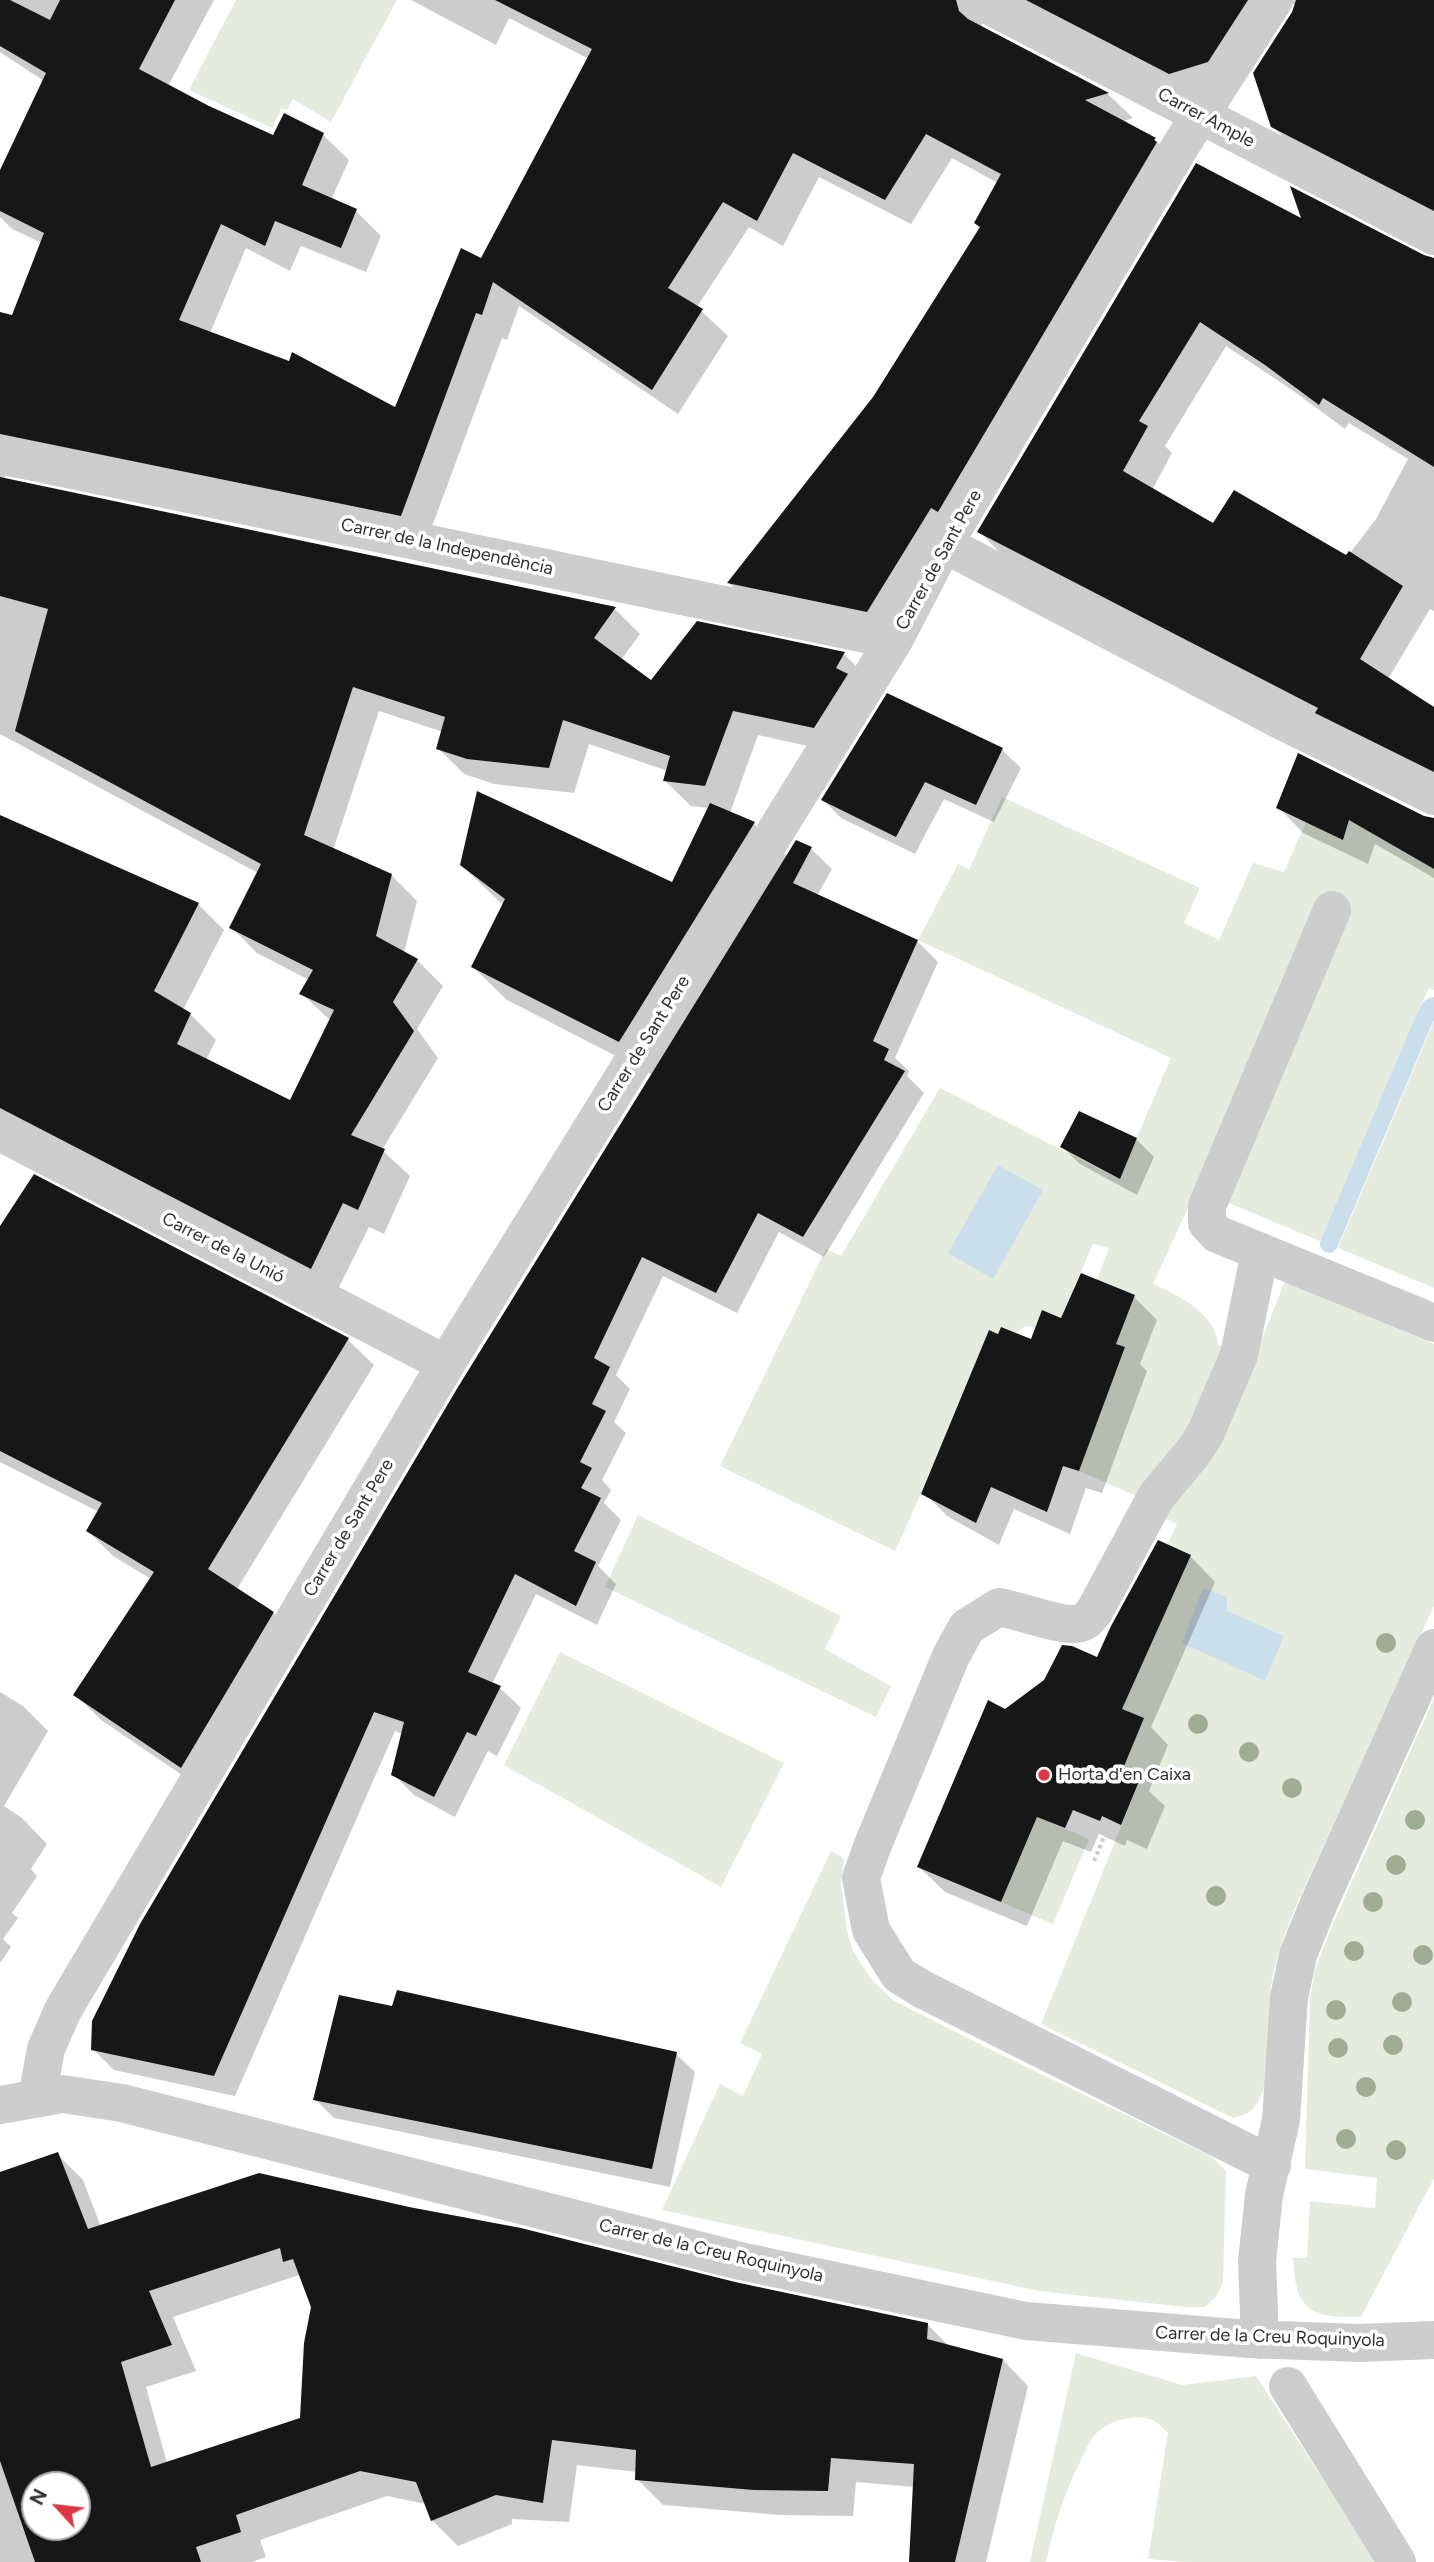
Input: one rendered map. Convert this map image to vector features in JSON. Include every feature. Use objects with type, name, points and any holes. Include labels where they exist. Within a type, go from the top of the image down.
[{"type":"street","name":"Carrer Ample","points":[[978,0],[1434,236]]},
{"type":"street","name":"Carrer de Sant Pere","points":[[37,2097],[46,2049],[63,2010],[446,1364],[894,640],[944,544],[1199,116],[1274,0]]},
{"type":"street","name":"Carrer de la Independència","points":[[0,455],[894,640]]},
{"type":"street","points":[[944,544],[1278,719],[1434,796]]},
{"type":"street","points":[[1332,910],[1207,1206],[1208,1223],[1217,1234],[1434,1323]]},
{"type":"street","name":"Carrer de la Unió","points":[[0,1132],[446,1364]]},
{"type":"street","points":[[1260,1252],[1239,1355],[1206,1432],[1195,1450],[1156,1497],[1094,1612],[1081,1624],[1064,1624],[999,1607],[967,1627],[951,1656],[861,1878],[871,1930],[899,1975],[922,1990],[1272,2165]]},
{"type":"street","points":[[1260,2340],[1257,2261],[1264,2195],[1282,2120],[1289,1998],[1298,1955],[1434,1648]]},
{"type":"street","name":"Carrer de la Creu Roquinyola","points":[[0,2105],[61,2094],[122,2103],[740,2260],[1026,2321],[1260,2340],[1360,2343],[1434,2340]]},
{"type":"street","points":[[1288,2386],[1397,2562]]},
{"type":"path","points":[[1094,1861],[1105,1834]]},
{"type":"shaded area","points":[[236,0],[397,0],[331,122],[293,99],[287,110],[282,108],[272,128],[189,90]]},
{"type":"shaded area","points":[[1359,787],[1434,869],[1434,990],[1429,988],[1322,1242],[1224,1201],[1192,1199],[1153,1284],[1184,1300],[1203,1315],[1216,1334],[1218,1345],[1253,1362],[1285,1281],[1434,1344],[1434,1606],[1290,1921],[1278,1953],[1271,1987],[1265,2085],[1253,2109],[1233,2118],[1041,2024],[1140,1780],[1122,1771],[1096,1699],[1142,1664],[1190,1555],[1167,1545],[1177,1524],[1159,1516],[1162,1507],[1079,1471],[1125,1347],[1116,1344],[1135,1296],[1097,1280],[1109,1248],[1093,1244],[1061,1318],[1043,1310],[1035,1328],[1026,1326],[1016,1333],[1001,1327],[998,1333],[989,1330],[895,1551],[720,1466],[826,1249],[841,1256],[940,1088],[1119,1179],[1171,1058],[918,940],[958,864],[969,870],[1002,797],[1200,888],[1184,923],[1219,940],[1253,863],[1284,872],[1306,822],[1343,840]]},
{"type":"shaded area","points":[[1434,1021],[1434,1288],[1338,1248]]},
{"type":"shaded area","points":[[638,1515],[841,1616],[825,1649],[891,1686],[876,1717],[605,1587]]},
{"type":"shaded area","points":[[560,1652],[784,1763],[721,1887],[504,1765]]},
{"type":"shaded area","points":[[1434,1698],[1434,2178],[1361,2317],[1329,2316],[1317,2313],[1302,2300],[1295,2276],[1293,2258],[1307,2258],[1310,2201],[1375,2208],[1377,2178],[1305,2169],[1310,1999],[1315,1970],[1328,1935]]},
{"type":"shaded area","points":[[1037,1817],[1089,1839],[1053,1924],[1001,1902]]},
{"type":"shaded area","points":[[831,1851],[844,1858],[841,1884],[847,1930],[853,1951],[871,1979],[893,2000],[1211,2156],[1226,2171],[1223,2282],[1216,2297],[1205,2307],[1039,2291],[662,2210],[720,2084],[743,2096],[762,2054],[740,2043]]},
{"type":"shaded area","points":[[1076,2353],[1182,2385],[1256,2376],[1377,2562],[1185,2562],[1148,2559],[1168,2433],[1152,2420],[1137,2418],[1110,2424],[1093,2437],[1065,2497],[1046,2562],[1030,2562]]},
{"type":"water","points":[[998,1165],[1043,1190],[993,1279],[948,1253]]},
{"type":"water","points":[[1203,1588],[1227,1597],[1227,1611],[1284,1636],[1265,1681],[1182,1643]]},
{"type":"building","points":[[0,0],[10,0],[50,20],[60,0],[175,0],[139,69],[209,106],[273,135],[284,113],[324,133],[302,185],[357,209],[341,248],[275,221],[265,246],[221,224],[179,320],[289,361],[292,352],[395,407],[461,248],[481,258],[592,49],[495,0],[956,0],[959,11],[968,19],[1109,93],[1085,100],[1156,138],[1154,140],[1157,142],[938,512],[931,508],[867,612],[727,583],[873,397],[980,227],[974,223],[1001,174],[926,134],[885,200],[793,153],[757,221],[723,202],[668,288],[703,309],[652,390],[493,282],[482,315],[476,313],[401,516],[0,434],[0,312],[12,315],[44,233],[0,211],[0,170],[46,73],[0,46]]},
{"type":"building","points":[[1026,0],[1248,0],[1208,62],[1169,74]]},
{"type":"building","points":[[1296,0],[1434,0],[1434,211],[1271,127],[1253,73],[1292,12]]},
{"type":"building","points":[[1196,163],[1301,218],[1290,186],[1434,258],[1434,467],[1323,398],[1319,405],[1200,322],[1139,421],[1148,426],[1123,471],[1213,523],[1234,490],[1346,555],[1349,551],[1403,586],[1360,659],[1434,707],[1434,772],[1315,713],[1318,708],[977,532]]},
{"type":"building","points":[[0,477],[616,607],[594,638],[651,680],[697,621],[845,652],[836,668],[848,674],[814,728],[733,711],[705,786],[663,781],[670,756],[563,720],[549,768],[467,759],[436,749],[445,717],[353,687],[304,835],[392,874],[376,936],[418,959],[393,1002],[414,1031],[351,1135],[385,1149],[358,1210],[343,1203],[311,1269],[0,1108],[0,815],[199,903],[154,991],[191,1013],[177,1044],[290,1100],[334,1010],[299,994],[313,970],[229,928],[261,864],[15,731],[48,609],[0,596]]},
{"type":"building","points":[[887,693],[1003,748],[976,805],[925,782],[896,837],[821,800]]},
{"type":"building","points":[[1298,753],[1424,816],[1434,818],[1434,869],[1349,820],[1343,840],[1276,808]]},
{"type":"building","points":[[477,791],[672,882],[710,803],[755,822],[619,1042],[471,967],[505,899],[460,865]]},
{"type":"building","points":[[796,840],[812,847],[793,883],[918,940],[873,1041],[889,1049],[884,1060],[905,1071],[803,1237],[758,1213],[716,1293],[642,1257],[594,1358],[610,1367],[592,1404],[606,1411],[580,1462],[592,1468],[581,1488],[601,1498],[574,1551],[596,1562],[576,1606],[515,1574],[468,1672],[501,1686],[476,1736],[467,1732],[434,1797],[391,1775],[404,1722],[374,1712],[214,2076],[91,2050],[92,2021],[140,1924],[458,1387]]},
{"type":"building","points":[[1079,1111],[1137,1138],[1120,1179],[1060,1147]]},
{"type":"building","points":[[34,1174],[349,1338],[208,1569],[274,1612],[181,1768],[73,1695],[154,1572],[86,1531],[102,1503],[0,1451],[0,1226]]},
{"type":"building","points":[[1081,1273],[1135,1295],[1116,1344],[1125,1347],[1079,1471],[1063,1466],[1047,1512],[991,1487],[976,1523],[921,1494],[989,1330],[998,1334],[1001,1327],[1031,1339],[1042,1310],[1061,1318]]},
{"type":"building","name":"Horta d'en Caixa","points":[[1158,1540],[1191,1555],[1122,1709],[1144,1718],[1122,1771],[1140,1779],[1121,1825],[1102,1816],[1100,1821],[1073,1810],[1065,1828],[1037,1817],[1001,1902],[917,1867],[988,1700],[1005,1709],[1044,1680],[1062,1645],[1072,1646],[1097,1657]]},
{"type":"building","points":[[397,1990],[677,2052],[652,2169],[313,2100],[339,1995],[392,2006]]},
{"type":"building","points":[[58,2152],[88,2229],[259,2173],[409,2207],[521,2228],[735,2282],[928,2323],[927,2339],[1003,2359],[955,2562],[909,2562],[914,2464],[831,2458],[828,2491],[754,2490],[635,2480],[636,2450],[552,2440],[543,2503],[496,2495],[431,2521],[416,2482],[360,2471],[236,2515],[241,2532],[196,2547],[201,2562],[35,2562],[28,2541],[91,2541],[91,2471],[21,2471],[21,2522],[0,2461],[0,2172]],"holes":[[[280,2248],[283,2262],[293,2259],[311,2307],[304,2343],[300,2418],[151,2467],[121,2362],[172,2345],[149,2291]]]},
{"type":"waterway","points":[[1329,1244],[1423,1022],[1434,1006]]},
{"type":"place","name":"Horta d'en Caixa","points":[[1044,1775]]}]
